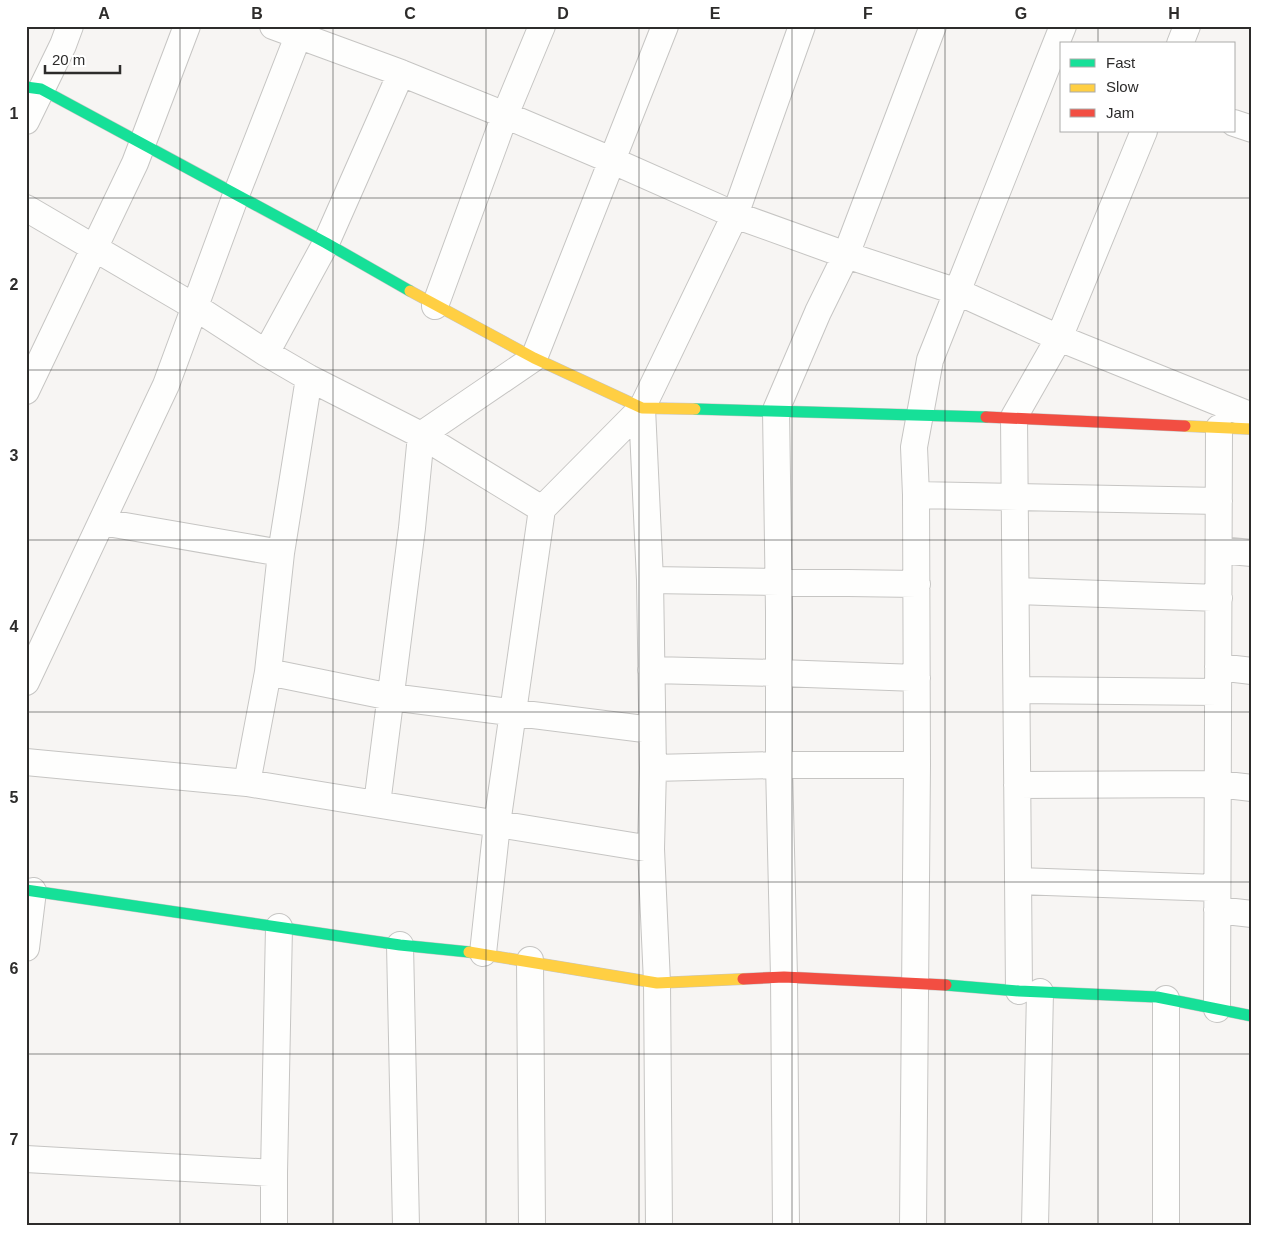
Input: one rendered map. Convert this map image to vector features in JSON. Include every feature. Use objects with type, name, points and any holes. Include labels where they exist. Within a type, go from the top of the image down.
[{"type":"street","points":[[26,121],[34,88],[70,26]]},
{"type":"street","points":[[26,391],[142,145],[187,26]]},
{"type":"street","points":[[273,26],[300,31],[505,115],[735,215],[846,256],[958,292],[1059,338],[1252,416]]},
{"type":"street","points":[[436,306],[505,115],[542,26]]},
{"type":"street","points":[[377,804],[421,435],[534,358],[665,26]]},
{"type":"street","points":[[483,953],[497,824],[542,509],[642,408],[735,215],[802,26]]},
{"type":"street","points":[[786,1226],[776,410],[818,312],[846,256],[933,26]]},
{"type":"street","points":[[913,1226],[917,765],[916,495],[914,446],[930,360],[1063,26]]},
{"type":"street","points":[[1181,42],[1188,26]]},
{"type":"street","points":[[26,682],[166,385],[236,195],[300,31]]},
{"type":"street","points":[[266,353],[326,243],[401,73]]},
{"type":"street","points":[[34,88],[326,243],[436,306],[534,358],[642,408],[1014,417],[1252,429]]},
{"type":"street","points":[[1236,124],[1252,129]]},
{"type":"street","points":[[1035,1226],[1030,991],[1018,881],[1014,417],[1059,338],[1144,132]]},
{"type":"street","points":[[26,208],[196,307],[266,353],[309,378],[421,435],[542,509]]},
{"type":"street","points":[[247,783],[268,672],[281,553],[309,378]]},
{"type":"street","points":[[642,408],[650,580],[654,768],[652,849],[657,983],[658,1226]]},
{"type":"street","points":[[1217,1009],[1219,428]]},
{"type":"street","points":[[916,495],[1219,501]]},
{"type":"street","points":[[102,522],[281,553]]},
{"type":"street","points":[[1218,550],[1252,553]]},
{"type":"street","points":[[650,580],[916,584]]},
{"type":"street","points":[[1016,591],[1218,598]]},
{"type":"street","points":[[651,670],[779,672],[917,678]]},
{"type":"street","points":[[1017,690],[1218,680],[1252,671]]},
{"type":"street","points":[[268,672],[390,697],[652,730]]},
{"type":"street","points":[[26,762],[247,783],[652,849]]},
{"type":"street","points":[[654,768],[779,765],[917,765]]},
{"type":"street","points":[[1017,785],[1218,784],[1252,788]]},
{"type":"street","points":[[1018,881],[1217,899],[1252,914]]},
{"type":"street","points":[[26,948],[30,891],[400,945],[483,953],[657,983],[784,977],[915,982],[1166,999],[1252,1016]]},
{"type":"street","points":[[274,1226],[279,927]]},
{"type":"street","points":[[400,945],[406,1226]]},
{"type":"street","points":[[530,960],[532,1226]]},
{"type":"street","points":[[1166,999],[1166,1226]]},
{"type":"street","points":[[26,1159],[274,1173]]},
{"type":"traffic: fast","points":[[26,87],[41,89],[326,243],[410,291]]},
{"type":"traffic: fast","points":[[695,409],[986,417]]},
{"type":"traffic: fast","points":[[26,890],[400,945],[469,952]]},
{"type":"traffic: fast","points":[[946,985],[1019,991],[1157,997],[1252,1016]]},
{"type":"traffic: slow","points":[[410,291],[534,358],[642,408],[695,409]]},
{"type":"traffic: slow","points":[[1185,426],[1252,429]]},
{"type":"traffic: slow","points":[[469,952],[657,983],[743,979]]},
{"type":"traffic: jam","points":[[986,417],[1185,426]]},
{"type":"traffic: jam","points":[[743,979],[784,977],[946,985]]}]
